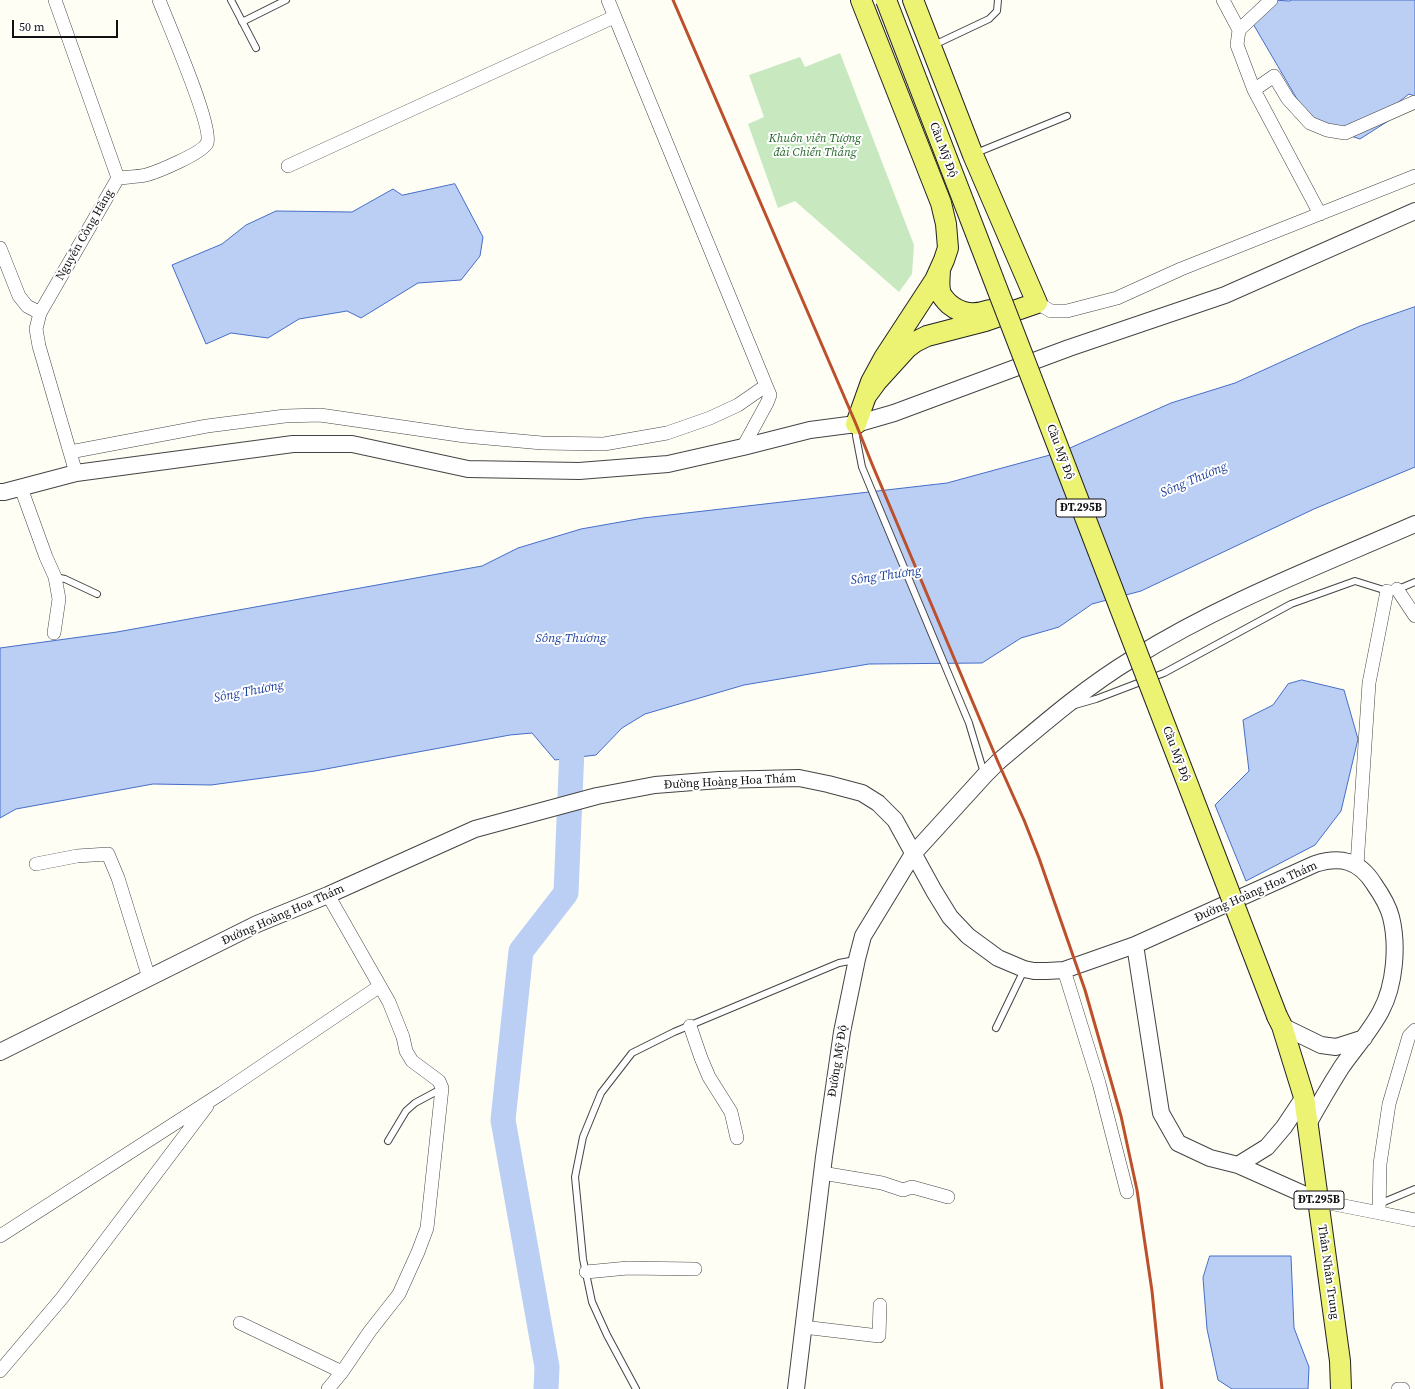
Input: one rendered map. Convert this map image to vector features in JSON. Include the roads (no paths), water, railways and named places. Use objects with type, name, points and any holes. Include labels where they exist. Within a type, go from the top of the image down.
[{"type":"main road","points":[[856,424],[866,396],[884,358],[935,280],[948,248],[946,224],[941,203],[861,0]]},
{"type":"main road","name":"Cầu Mỹ Độ","points":[[886,0],[1279,1021]]},
{"type":"main road","points":[[913,0],[972,155],[1035,299]]},
{"type":"main road","points":[[940,269],[941,294],[950,305],[966,313],[977,314],[1035,299]]},
{"type":"main road","points":[[866,396],[877,381],[914,342],[927,336],[985,321],[1035,299]]},
{"type":"main road","name":"Thân Nhân Trung","points":[[1279,1021],[1304,1097],[1340,1361],[1341,1389]]},
{"type":"street","name":"Nguyễn Công Hãng","points":[[55,0],[118,178],[40,313],[36,329],[39,346],[76,473]]},
{"type":"street","points":[[118,178],[145,175],[179,162],[205,147],[208,141],[208,133],[196,94],[158,0]]},
{"type":"street","points":[[608,0],[770,395],[768,403],[743,447]]},
{"type":"street","points":[[1223,0],[1239,30],[1237,45],[1254,90],[1320,214]]},
{"type":"street","points":[[1239,30],[1271,0]]},
{"type":"street","points":[[288,166],[614,17]]},
{"type":"street","points":[[1254,90],[1274,76],[1288,99],[1310,123],[1327,130],[1344,133],[1415,102]]},
{"type":"street","points":[[1035,299],[1051,311],[1067,311],[1117,298],[1181,269],[1415,176]]},
{"type":"street","points":[[1,492],[76,473],[293,444],[352,444],[468,469],[579,471],[668,464],[810,430],[856,424],[894,413],[1069,348],[1225,295],[1415,211]]},
{"type":"street","points":[[0,248],[19,296],[26,306],[40,313]]},
{"type":"street","points":[[70,452],[207,426],[285,416],[320,416],[465,436],[542,443],[604,444],[667,433],[710,418],[738,405],[761,389],[767,388]]},
{"type":"street","points":[[21,488],[46,557],[55,577],[59,599],[54,633]]},
{"type":"street","name":"Đường Mỹ Độ","points":[[796,1389],[822,1173],[842,1032],[857,959],[864,936],[913,854],[984,775],[998,762],[1063,708],[1132,658],[1195,622],[1240,600],[1415,524]]},
{"type":"street","points":[[1392,590],[1415,616]]},
{"type":"street","points":[[1307,1126],[1319,1103],[1382,1010],[1392,980],[1395,946],[1390,916],[1380,893],[1370,877],[1357,865],[1369,683],[1392,590]]},
{"type":"street","name":"Đường Hoàng Hoa Thám","points":[[0,1052],[257,924],[328,895],[475,829],[596,796],[655,785],[719,780],[799,778],[862,793],[878,803],[895,820],[950,917],[968,936],[998,958],[1024,969],[1047,972],[1064,970],[1135,946],[1315,864],[1333,860],[1344,861],[1357,865]]},
{"type":"street","points":[[36,864],[77,856],[108,854],[118,878],[149,978]]},
{"type":"street","points":[[328,895],[389,1002],[403,1037],[406,1051],[412,1061],[439,1081],[442,1088],[427,1228],[418,1252],[398,1294],[328,1389]]},
{"type":"street","points":[[1135,946],[1161,1113],[1178,1143],[1210,1158],[1238,1165],[1319,1201],[1379,1209],[1415,1220]]},
{"type":"street","points":[[1064,970],[1100,1083],[1127,1192]]},
{"type":"street","points":[[0,1236],[213,1099],[380,986]]},
{"type":"street","points":[[1279,1021],[1321,1045],[1336,1047],[1364,1038]]},
{"type":"street","points":[[690,1026],[709,1077],[730,1112],[737,1138]]},
{"type":"street","points":[[1379,1209],[1380,1164],[1389,1104],[1409,1036],[1415,1030]]},
{"type":"street","points":[[1238,1165],[1267,1147],[1284,1127],[1304,1097]]},
{"type":"street","points":[[0,1371],[62,1298],[213,1099]]},
{"type":"street","points":[[822,1173],[882,1183],[903,1190],[912,1187],[948,1197]]},
{"type":"street","points":[[586,1272],[628,1268],[695,1269]]},
{"type":"street","points":[[803,1327],[879,1336],[880,1305]]},
{"type":"street","points":[[240,1323],[342,1372]]},
{"type":"street","points":[[1398,1389],[1403,1389]]},
{"type":"lane","points":[[231,0],[256,48]]},
{"type":"lane","points":[[242,22],[286,0]]},
{"type":"lane","points":[[931,46],[990,19],[996,11],[998,0]]},
{"type":"lane","points":[[972,155],[1068,116]]},
{"type":"lane","points":[[856,424],[856,436],[862,467],[969,723],[984,775]]},
{"type":"lane","points":[[55,577],[65,579],[96,594]]},
{"type":"lane","points":[[1063,708],[1096,699],[1164,673],[1291,604],[1355,581],[1392,590],[1415,582]]},
{"type":"lane","points":[[636,1389],[607,1335],[592,1302],[583,1259],[575,1177],[583,1137],[601,1093],[632,1053],[690,1026],[840,963],[857,959]]},
{"type":"lane","points":[[996,1028],[1024,969]]},
{"type":"lane","points":[[388,1141],[406,1111],[415,1103],[442,1088]]},
{"type":"lane","points":[[1379,1209],[1415,1189]]},
{"type":"water","points":[[1272,0],[1415,0],[1415,96],[1409,94],[1396,104],[1399,114],[1360,139],[1311,123],[1252,22]]},
{"type":"water","points":[[455,184],[483,237],[480,256],[461,280],[418,283],[361,318],[347,311],[299,319],[268,338],[231,333],[206,344],[172,265],[222,244],[246,225],[276,211],[352,212],[393,189],[402,195]]},
{"type":"water","name":"Sông Thương","points":[[1415,307],[1415,467],[1314,509],[1141,591],[1092,604],[1059,627],[1021,638],[982,663],[869,664],[744,685],[645,714],[622,728],[596,755],[555,760],[532,733],[510,735],[315,771],[211,785],[153,784],[16,809],[0,818],[0,648],[117,632],[482,566],[518,548],[581,529],[643,518],[947,483],[1061,452],[1171,403],[1235,383],[1360,326]]},
{"type":"water","points":[[1302,680],[1344,690],[1358,739],[1341,811],[1315,845],[1246,881],[1215,805],[1249,771],[1243,720],[1273,705],[1288,684]]},
{"type":"water","points":[[1210,1256],[1291,1256],[1294,1328],[1309,1367],[1308,1389],[1232,1389],[1218,1380],[1207,1329],[1203,1278]]},
{"type":"waterway","points":[[546,1389],[547,1367],[503,1120],[521,951],[566,893],[573,725]]},
{"type":"railway","points":[[673,0],[856,424],[1039,858],[1085,990],[1121,1116],[1137,1190],[1152,1291],[1162,1389]]},
{"type":"park label","name":"Khuôn viên Tượng đài Chiến Thắng","points":[[815,146]]}]
